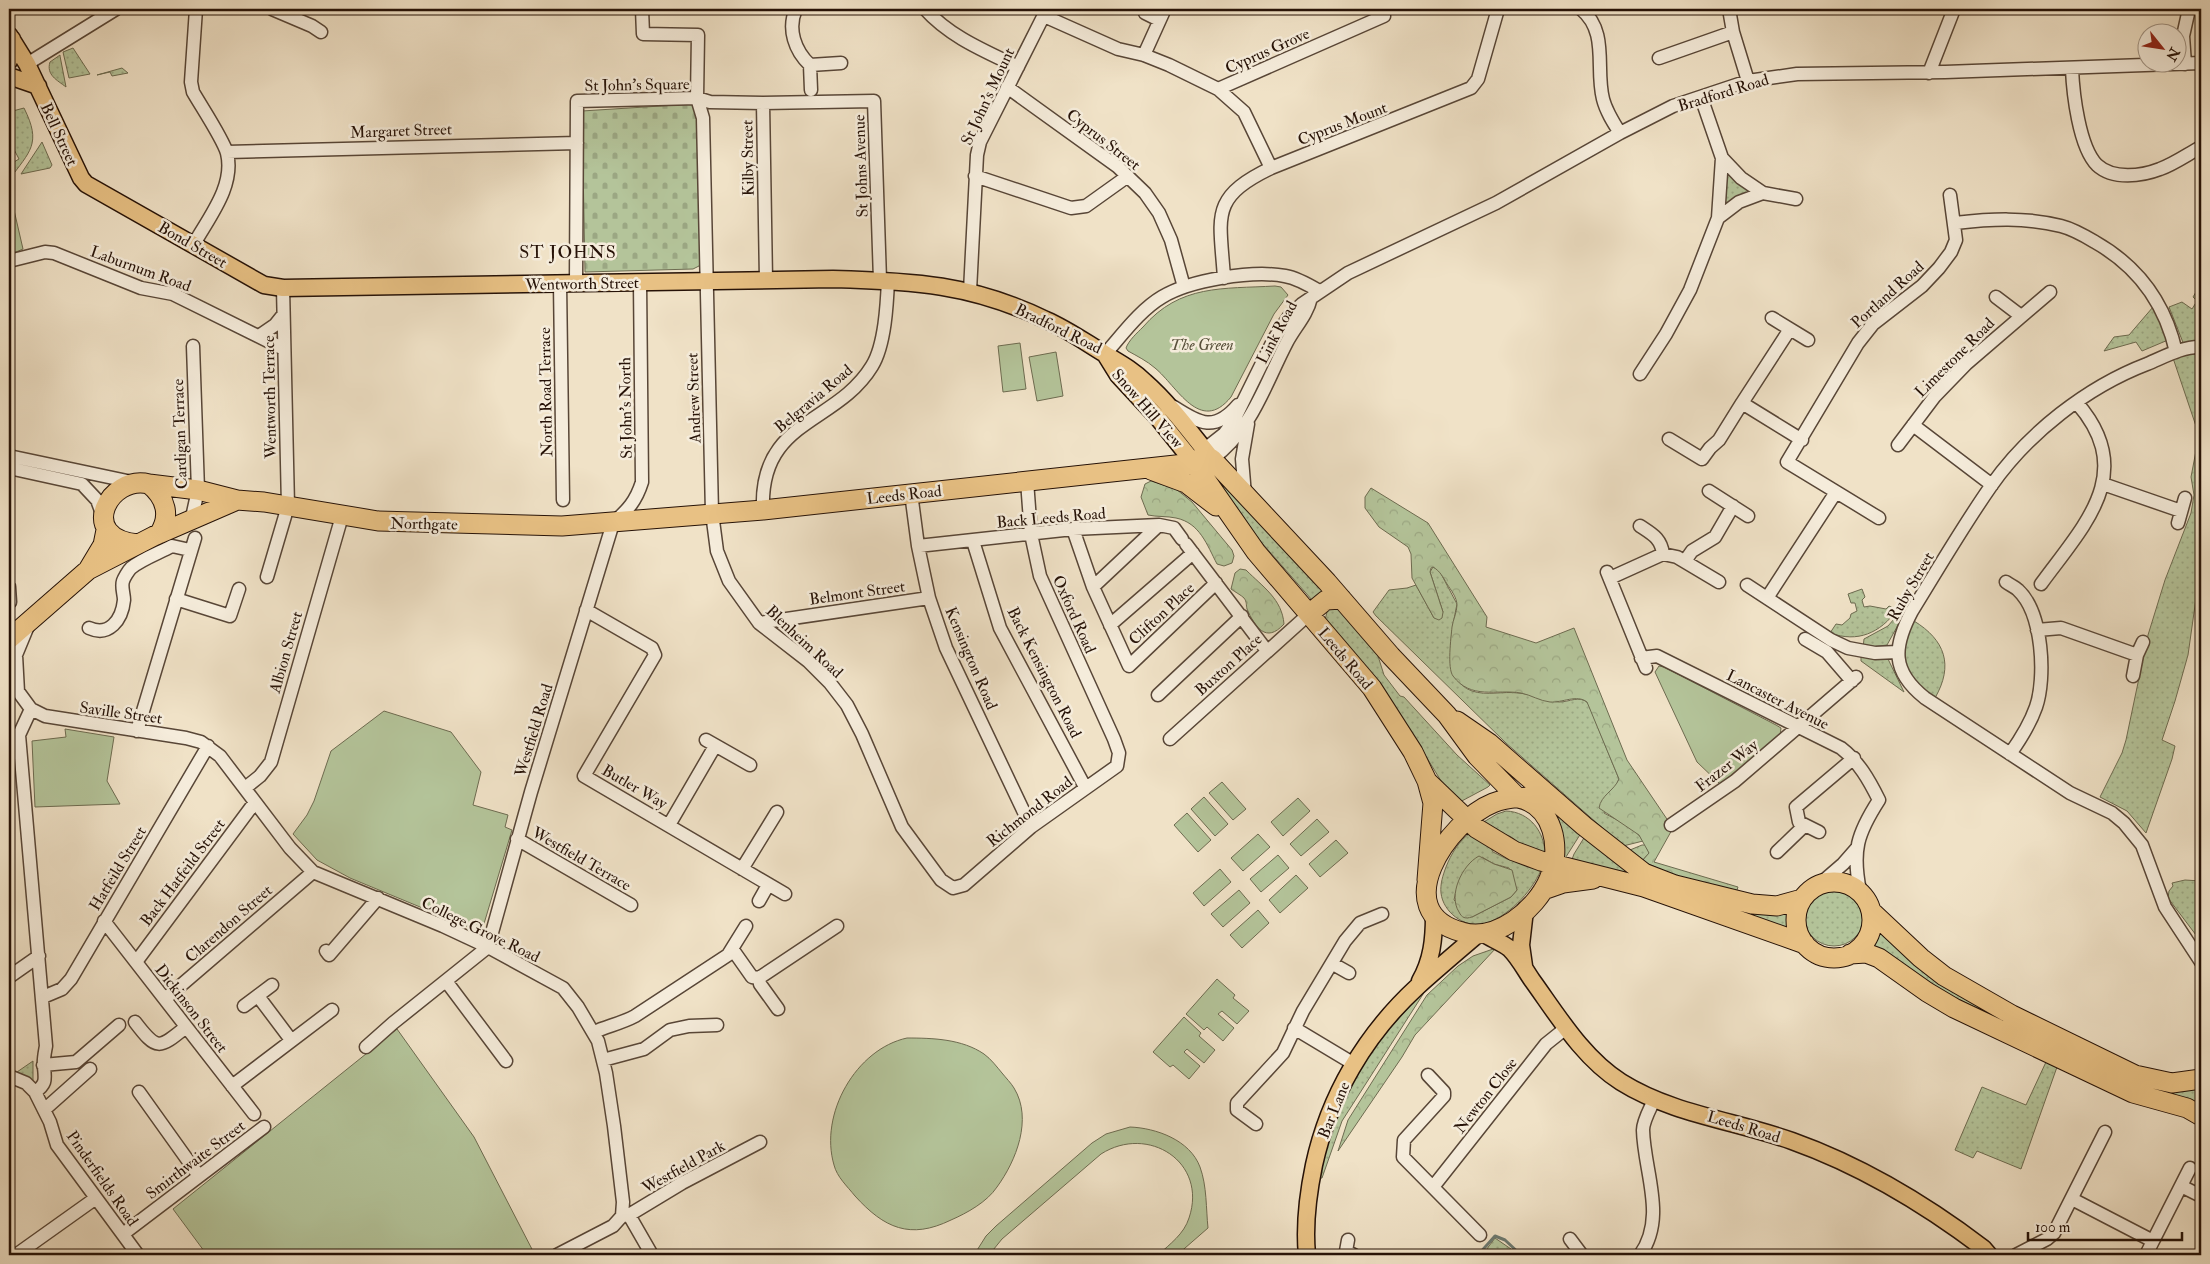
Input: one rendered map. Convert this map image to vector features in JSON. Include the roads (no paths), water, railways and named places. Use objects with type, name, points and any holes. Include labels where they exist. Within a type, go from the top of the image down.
[{"type":"highway","name":"Leeds Road","points":[[613,523],[763,510],[1144,468],[1204,457],[1232,520],[1266,564],[1379,696],[1413,752],[1427,781],[1433,812],[1427,880]]},
{"type":"highway","points":[[1204,457],[1245,495],[1342,599],[1391,656],[1448,715],[1477,756],[1518,798],[1536,806],[1549,821],[1554,843],[1553,864],[1549,879],[1526,910],[1507,924],[1480,934],[1450,928],[1439,922],[1434,916],[1428,899],[1427,880],[1440,850],[1451,836],[1467,819],[1495,802],[1518,798],[1550,797]]},
{"type":"highway","points":[[1144,468],[1186,483],[1232,520]]},
{"type":"highway","name":"Northgate","points":[[141,483],[198,490],[237,500],[288,506],[393,523],[562,526],[613,523]]},
{"type":"highway","points":[[88,570],[103,545],[106,507],[116,492],[141,483],[157,490],[165,505],[166,521],[159,534]]},
{"type":"highway","points":[[9,639],[88,570],[159,534],[192,537],[237,500]]},
{"type":"highway","points":[[104,523],[120,541],[138,544]]},
{"type":"highway","points":[[1309,614],[1326,600],[1342,599]]},
{"type":"highway","points":[[1448,715],[1489,743],[1625,860],[1653,877],[1712,896],[1752,904],[1778,906],[1802,899]]},
{"type":"highway","points":[[1427,781],[1467,819],[1505,846],[1553,864],[1649,889],[1805,944]]},
{"type":"highway","points":[[1542,890],[1568,882],[1607,877]]},
{"type":"highway","points":[[2201,1079],[2172,1083],[2135,1074],[2012,1015],[1944,976],[1921,958],[1872,912],[1865,897],[1854,886],[1841,882],[1821,884],[1808,891],[1802,899],[1797,911],[1796,926],[1805,944],[1814,952],[1829,958],[1866,953],[1878,958],[1954,1008],[2133,1093],[2187,1108],[2201,1116]]},
{"type":"highway","points":[[1850,954],[1864,944],[1868,937],[1871,929],[1872,912]]},
{"type":"main road","name":"Bell Street","points":[[10,37],[27,64],[81,178],[86,184],[104,194]]},
{"type":"main road","points":[[9,62],[12,51],[10,37]]},
{"type":"main road","points":[[9,76],[38,86]]},
{"type":"main road","name":"Bond Street","points":[[104,194],[264,285],[283,288]]},
{"type":"main road","name":"Wentworth Street","points":[[283,288],[766,280],[884,280]]},
{"type":"main road","name":"Bradford Road","points":[[884,280],[944,286],[970,291],[1048,320],[1105,354]]},
{"type":"main road","name":"Snow Hill View","points":[[1105,354],[1130,369],[1164,401],[1204,457]]},
{"type":"main road","name":"Snow Hill View","points":[[1105,354],[1118,375],[1158,418],[1204,457]]},
{"type":"main road","name":"Leeds Road","points":[[1525,970],[1521,945],[1526,910]]},
{"type":"main road","name":"Bar Lane","points":[[1417,988],[1428,965],[1432,951],[1434,916]]},
{"type":"main road","name":"Bar Lane","points":[[1307,1255],[1307,1204],[1319,1144],[1334,1099],[1354,1064],[1380,1028],[1417,988],[1480,934]]},
{"type":"main road","name":"Leeds Road","points":[[1480,934],[1508,948],[1566,1028],[1598,1065],[1620,1081],[1654,1100],[1759,1130],[1827,1155],[1884,1182],[1930,1210],[1959,1229],[1989,1255]]},
{"type":"street","points":[[27,64],[116,9]]},
{"type":"street","points":[[194,244],[225,186],[228,176],[226,152],[194,92],[191,82],[196,9]]},
{"type":"street","points":[[272,9],[312,26],[320,32]]},
{"type":"street","points":[[642,9],[642,34],[698,35],[697,98]]},
{"type":"street","points":[[796,9],[793,14],[793,28],[795,45],[799,55],[810,65],[841,63]]},
{"type":"street","points":[[925,9],[936,21],[963,40],[1018,67]]},
{"type":"street","name":"Cyprus Mount","points":[[1224,278],[1222,213],[1226,201],[1234,190],[1248,179],[1271,168],[1471,88],[1478,79],[1498,9]]},
{"type":"street","points":[[1581,9],[1594,23],[1599,40],[1600,81],[1603,98],[1608,113],[1620,133]]},
{"type":"street","points":[[1729,9],[1733,32],[1748,81]]},
{"type":"street","points":[[1929,73],[1954,9]]},
{"type":"street","points":[[2186,22],[2189,9]]},
{"type":"street","points":[[1046,12],[1118,49],[1144,55],[1188,73],[1218,89],[1244,112],[1271,168]]},
{"type":"street","name":"St John's Mount","points":[[970,291],[976,155],[980,142],[1046,12]]},
{"type":"street","points":[[1144,55],[1161,17],[1145,13]]},
{"type":"street","name":"Cyprus Grove","points":[[1218,89],[1384,16]]},
{"type":"street","points":[[1659,58],[1733,32]]},
{"type":"street","name":"Bradford Road","points":[[2188,64],[2201,63]]},
{"type":"street","points":[[810,65],[810,90]]},
{"type":"street","name":"Bradford Road","points":[[1105,354],[1151,305],[1165,295],[1208,280],[1274,276],[1315,295],[1348,273],[1496,203],[1672,106],[1748,81],[1814,74],[1929,73],[2138,66]]},
{"type":"street","points":[[2072,69],[2076,114],[2089,152],[2096,164],[2104,170],[2115,174],[2139,175],[2161,169],[2201,147]]},
{"type":"street","name":"Cyprus Street","points":[[1007,88],[1118,167],[1145,193],[1159,213],[1171,240],[1184,287]]},
{"type":"street","points":[[1640,374],[1690,290],[1718,218],[1722,158],[1701,97]]},
{"type":"street","name":"Kilby Street","points":[[697,98],[710,102],[763,103],[766,280]]},
{"type":"street","name":"St John's Square","points":[[568,283],[577,143],[577,101],[697,98],[703,118],[705,281]]},
{"type":"street","name":"St Johns Avenue","points":[[763,103],[874,101],[884,280]]},
{"type":"street","name":"Margaret Street","points":[[226,152],[349,142],[464,145],[577,143]]},
{"type":"street","points":[[1722,158],[1741,178],[1763,193],[1796,199]]},
{"type":"street","points":[[976,176],[1071,208],[1079,208],[1086,206],[1128,176]]},
{"type":"street","points":[[1718,218],[1739,202],[1763,193]]},
{"type":"street","name":"Portland Road","points":[[1836,492],[1787,462],[1802,440],[1858,343],[1873,324],[1922,286],[1940,268],[1951,252],[1956,240],[1950,195]]},
{"type":"street","points":[[1955,223],[1997,219],[2028,220],[2062,226],[2094,242],[2121,260],[2149,287],[2167,319],[2176,352]]},
{"type":"street","name":"Laburnum Road","points":[[9,261],[45,252],[54,253],[141,288],[184,299],[284,349]]},
{"type":"street","name":"Belgravia Road","points":[[763,510],[762,492],[765,474],[780,447],[809,420],[862,381],[874,364],[884,324],[884,280]]},
{"type":"street","name":"Andrew Street","points":[[705,281],[712,513]]},
{"type":"street","name":"St John's North","points":[[613,523],[628,510],[637,498],[642,482],[640,282]]},
{"type":"street","name":"North Road Terrace","points":[[563,500],[568,283]]},
{"type":"street","name":"Wentworth Terrace","points":[[267,577],[288,506],[283,288]]},
{"type":"street","name":"Limestone Road","points":[[1898,445],[1935,396],[1966,364],[2050,292]]},
{"type":"street","name":"Link Road","points":[[1204,457],[1230,426],[1279,330],[1295,309],[1315,295]]},
{"type":"street","name":"Link Road","points":[[1204,457],[1236,437],[1250,419],[1290,337],[1308,310],[1315,295]]},
{"type":"street","name":"Limestone Road","points":[[1996,297],[2021,316]]},
{"type":"street","points":[[258,336],[275,325],[283,315]]},
{"type":"street","points":[[1772,318],[1808,340]]},
{"type":"street","points":[[1669,439],[1702,459],[1719,440],[1790,329]]},
{"type":"street","name":"Cardigan Terrace","points":[[137,731],[176,599],[192,537],[198,490],[193,346]]},
{"type":"street","name":"Ruby Street","points":[[2201,347],[2187,348],[2137,368],[2059,415],[2022,449],[1992,485],[1912,611],[1898,642],[1902,672],[1915,690],[2070,793],[2112,813],[2124,823],[2142,845],[2165,908],[2201,962]]},
{"type":"street","points":[[1164,401],[1195,420],[1212,423],[1229,414],[1249,391]]},
{"type":"street","points":[[1742,403],[1802,440]]},
{"type":"street","points":[[2041,584],[2092,515],[2099,499],[2102,484],[2104,467],[2099,437],[2085,412],[2077,403]]},
{"type":"street","points":[[1245,495],[1242,453],[1250,419]]},
{"type":"street","points":[[1913,425],[1992,485]]},
{"type":"street","name":"Northgate","points":[[9,456],[141,483]]},
{"type":"street","points":[[9,462],[34,469],[44,476]]},
{"type":"street","points":[[9,468],[82,484],[97,500],[104,523]]},
{"type":"street","name":"Oxford Road","points":[[1027,481],[1031,534],[1040,576],[1119,753]]},
{"type":"street","points":[[2102,484],[2180,517],[2185,498]]},
{"type":"street","points":[[1709,491],[1748,516]]},
{"type":"street","points":[[1767,598],[1836,492],[1879,518]]},
{"type":"street","name":"Kensington Road","points":[[911,493],[918,546],[929,598],[946,648],[1031,827]]},
{"type":"street","points":[[1685,561],[1692,552],[1716,537],[1733,506]]},
{"type":"street","name":"Blenheim Road","points":[[712,513],[717,551],[728,581],[759,623],[830,682],[847,706],[862,734],[902,827],[941,880],[952,888]]},
{"type":"street","name":"Albion Street","points":[[245,788],[260,776],[271,762],[342,516]]},
{"type":"street","name":"Westfield Road","points":[[488,947],[517,839],[613,523]]},
{"type":"street","points":[[1093,587],[1159,525],[1174,528],[1267,651]]},
{"type":"street","name":"Back Leeds Road","points":[[918,546],[1073,529],[1159,525]]},
{"type":"street","points":[[1640,526],[1657,537],[1661,543],[1663,554],[1685,561],[1719,582]]},
{"type":"street","points":[[1073,529],[1093,587],[1110,625],[1187,545]]},
{"type":"street","points":[[89,628],[98,632],[108,630],[115,623],[122,611],[124,599],[122,583],[130,568],[192,537]]},
{"type":"street","name":"Back Kensington Road","points":[[973,541],[1000,628],[1085,787]]},
{"type":"street","name":"Lancaster Avenue","points":[[1663,554],[1609,575],[1644,663],[1657,656],[1841,748],[1854,758],[1872,785],[1879,800],[1867,820],[1856,848]]},
{"type":"street","points":[[2006,582],[2019,591],[2027,602],[2037,630],[2042,654],[2040,690],[2029,724],[2010,754]]},
{"type":"street","name":"Clifton Place","points":[[1110,625],[1129,666],[1216,583]]},
{"type":"street","points":[[1747,585],[1831,640],[1848,648],[1875,653],[1898,652]]},
{"type":"street","points":[[9,587],[10,602]]},
{"type":"street","points":[[176,599],[230,616],[239,589]]},
{"type":"street","name":"Belmont Street","points":[[759,623],[929,598]]},
{"type":"street","name":"Butler Way","points":[[586,610],[652,648],[655,655],[584,776],[785,894]]},
{"type":"street","name":"Buxton Place","points":[[1170,739],[1309,614]]},
{"type":"street","points":[[1158,695],[1242,616]]},
{"type":"street","points":[[18,692],[16,655],[31,619]]},
{"type":"street","points":[[2037,630],[2061,628],[2137,655]]},
{"type":"street","name":"Frazer Way","points":[[1672,825],[1735,781],[1854,679],[1826,652],[1805,638]]},
{"type":"street","points":[[2133,676],[2137,655],[2143,642]]},
{"type":"street","points":[[9,679],[31,709],[19,735],[46,1046],[44,1065],[46,1077],[38,1090],[61,1095]]},
{"type":"street","name":"Saville Street","points":[[31,709],[45,716],[60,720],[186,738],[208,746]]},
{"type":"street","points":[[669,825],[710,743],[750,765]]},
{"type":"street","name":"College Grove Road","points":[[208,746],[220,756],[290,848],[313,872],[378,898],[488,947],[563,988],[578,1006],[594,1032],[603,1060],[626,1215]]},
{"type":"street","name":"Hatfeild Street","points":[[43,997],[62,989],[72,979],[104,921],[208,746]]},
{"type":"street","name":"Richmond Road","points":[[952,888],[964,885],[1031,827],[1117,766],[1119,753]]},
{"type":"street","points":[[1819,832],[1799,822],[1796,806],[1854,758]]},
{"type":"street","name":"Back Hatfeild Street","points":[[136,962],[255,802]]},
{"type":"street","points":[[742,869],[777,812]]},
{"type":"street","points":[[1777,852],[1804,826]]},
{"type":"street","name":"Westfield Terrace","points":[[517,839],[631,905]]},
{"type":"street","points":[[1821,884],[1844,864],[1856,848]]},
{"type":"street","points":[[1856,848],[1856,869],[1860,891]]},
{"type":"street","name":"Clarendon Street","points":[[165,999],[313,872]]},
{"type":"street","points":[[759,901],[768,885]]},
{"type":"street","points":[[326,952],[329,955],[378,898]]},
{"type":"street","points":[[1256,1124],[1237,1110],[1237,1102],[1282,1053],[1294,1028],[1345,941],[1360,922],[1382,914]]},
{"type":"street","name":"Dickinson Street","points":[[104,921],[254,1114]]},
{"type":"street","points":[[594,1032],[609,1025],[625,1022],[728,955],[733,950],[746,926]]},
{"type":"street","points":[[733,950],[752,977],[759,978],[837,926]]},
{"type":"street","points":[[366,1047],[488,947]]},
{"type":"street","points":[[9,977],[39,956]]},
{"type":"street","points":[[1333,964],[1349,974]]},
{"type":"street","points":[[759,978],[760,984],[778,1009]]},
{"type":"street","points":[[446,980],[506,1061]]},
{"type":"street","points":[[244,1006],[272,985]]},
{"type":"street","points":[[258,996],[291,1040]]},
{"type":"street","points":[[232,1086],[332,1010]]},
{"type":"street","points":[[135,1022],[149,1040],[157,1044],[166,1043],[186,1027]]},
{"type":"street","points":[[44,1065],[76,1062],[119,1025]]},
{"type":"street","points":[[603,1060],[644,1049],[670,1030],[689,1026],[717,1025]]},
{"type":"street","points":[[1294,1028],[1354,1064]]},
{"type":"street","name":"Newton Close","points":[[1433,1187],[1546,1044],[1566,1028]]},
{"type":"street","points":[[44,1110],[90,1069]]},
{"type":"street","points":[[1428,1075],[1444,1092],[1444,1096],[1404,1140],[1402,1154],[1406,1161],[1480,1235]]},
{"type":"street","name":"Pinderfields Road","points":[[9,1076],[38,1090],[56,1145],[138,1255]]},
{"type":"street","points":[[139,1092],[199,1176]]},
{"type":"street","points":[[1640,1255],[1647,1244],[1652,1227],[1654,1205],[1643,1128],[1654,1100]]},
{"type":"street","name":"Smirthwaite Street","points":[[123,1234],[264,1127]]},
{"type":"street","points":[[2016,1255],[2047,1239],[2054,1233],[2104,1132]]},
{"type":"street","name":"Westfield Park","points":[[557,1255],[574,1252],[614,1226],[626,1215],[760,1142]]},
{"type":"street","points":[[2146,1255],[2190,1168]]},
{"type":"street","points":[[2181,1186],[2201,1196]]},
{"type":"street","points":[[16,1255],[96,1198]]},
{"type":"street","points":[[2072,1199],[2153,1241]]},
{"type":"street","points":[[626,1215],[652,1255]]},
{"type":"street","points":[[1570,1239],[1582,1255]]},
{"type":"street","points":[[1348,1240],[1346,1251],[1354,1255]]},
{"type":"waterway","points":[[1478,1255],[1495,1236],[1505,1240],[1521,1255]]},
{"type":"district","name":"ST JOHNS","points":[[568,252]]},
{"type":"park label","name":"The Green","points":[[1202,344]]}]
